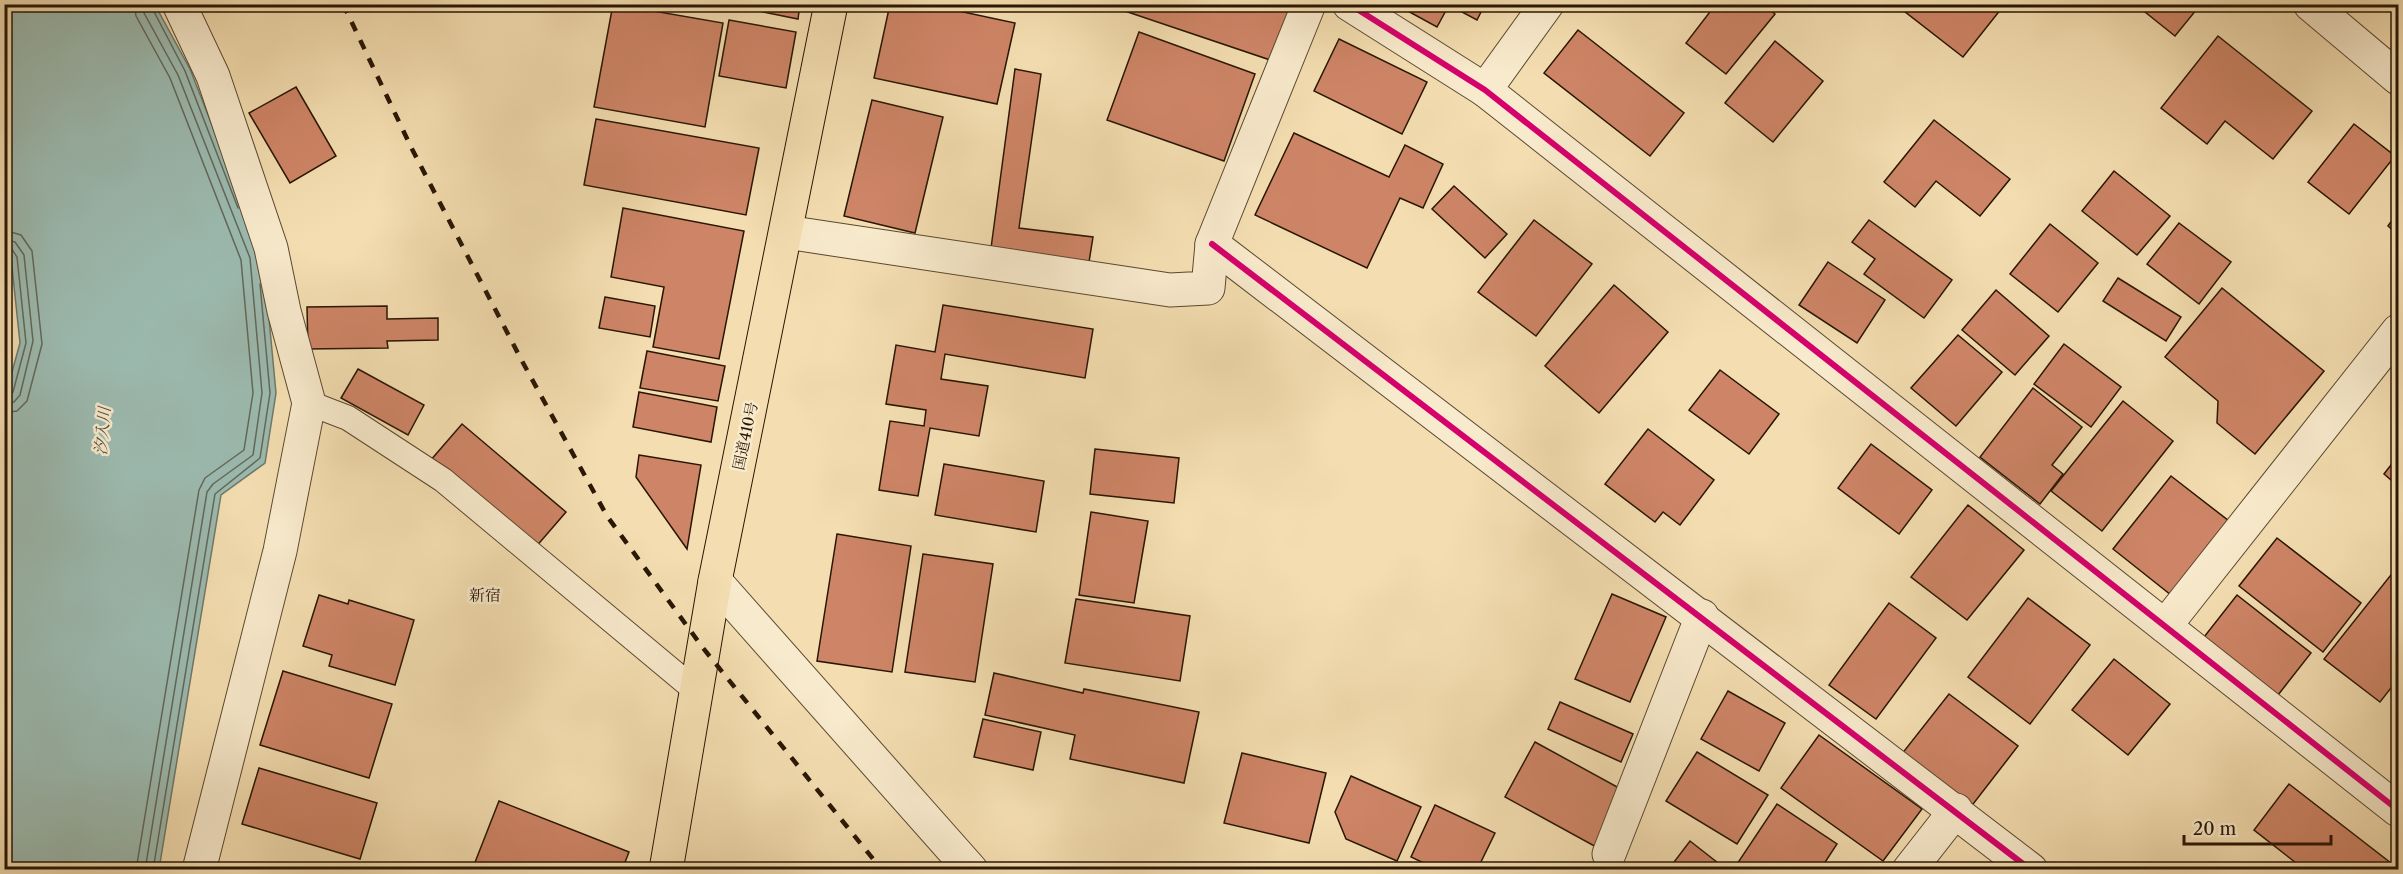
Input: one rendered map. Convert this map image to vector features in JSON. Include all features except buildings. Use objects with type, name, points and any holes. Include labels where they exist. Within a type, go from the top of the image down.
[{"type":"highway","name":"国道410号","points":[[666,870],[695,690],[831,4]]},
{"type":"street","points":[[178,4],[213,76],[271,248],[284,310],[309,403],[280,551],[199,870]]},
{"type":"street","points":[[786,232],[1170,290],[1208,288],[1212,244],[1309,4]]},
{"type":"street","points":[[1349,4],[1485,90],[2398,810]]},
{"type":"street","points":[[1485,90],[1547,4]]},
{"type":"street","points":[[2310,4],[2398,78]]},
{"type":"street","points":[[1212,244],[1956,810],[2031,870]]},
{"type":"street","points":[[2165,626],[2398,331]]},
{"type":"street","points":[[716,581],[971,870]]},
{"type":"street","points":[[1609,854],[1702,616]]},
{"type":"street","points":[[1910,870],[1956,810]]},
{"type":"lane","points":[[309,403],[348,418],[443,480],[695,690]]},
{"type":"water","name":"汐入川","points":[[5,5],[155,5],[190,69],[263,255],[276,393],[265,463],[221,495],[159,869],[5,869],[4,401],[20,343],[11,258],[5,249]]},
{"type":"railway","points":[[343,4],[412,149],[522,361],[607,516],[703,648],[882,870]]},
{"type":"cycle path","points":[[1349,4],[1485,90],[2398,810]]},
{"type":"cycle path","points":[[1212,244],[2031,870]]},
{"type":"district","name":"新宿","points":[[485,595]]}]
